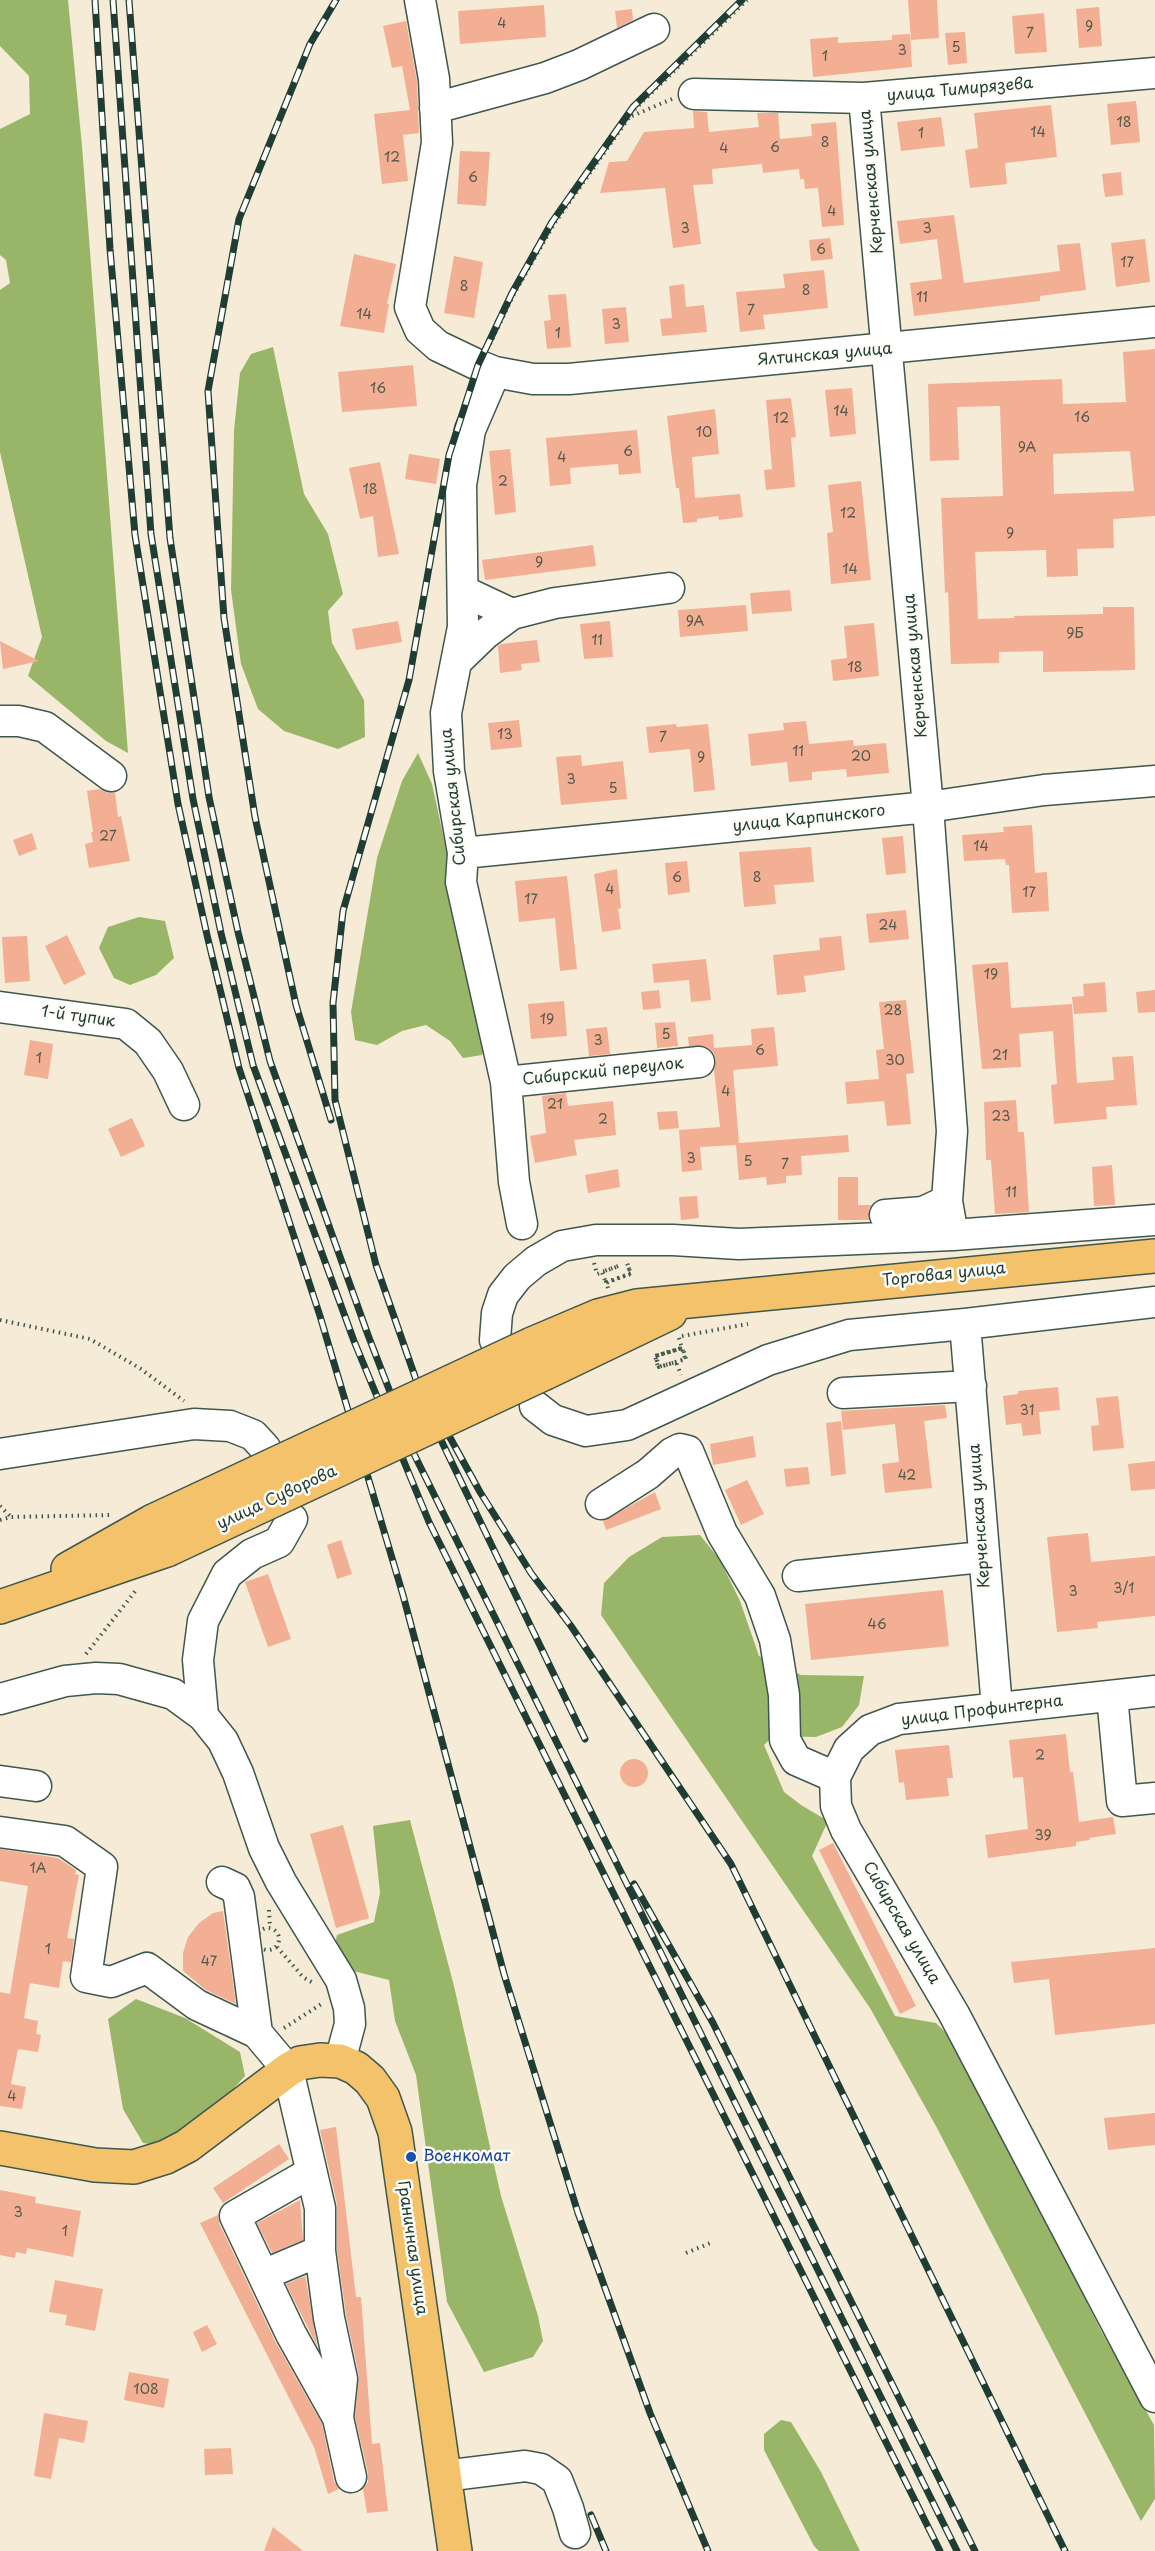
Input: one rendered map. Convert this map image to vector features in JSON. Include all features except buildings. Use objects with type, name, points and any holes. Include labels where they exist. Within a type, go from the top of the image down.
[{"type":"main road","name":"Торговая улица","points":[[538,1359],[598,1316],[637,1306],[1155,1256]]},
{"type":"main road","name":"улица Суворова","points":[[1,1607],[538,1359]]},
{"type":"main road","points":[[0,2148],[95,2165],[134,2167],[166,2157],[187,2146],[300,2063],[320,2060],[340,2061]]},
{"type":"main road","name":"Граничная улица","points":[[340,2061],[356,2068],[370,2080],[383,2098],[395,2132],[456,2551]]},
{"type":"street","name":"Ялтинская улица","points":[[420,0],[434,79],[437,143],[410,308],[420,330],[438,346],[487,369],[533,379],[569,379],[1155,322]]},
{"type":"street","points":[[435,108],[545,78],[579,65],[654,29]]},
{"type":"street","name":"улица Тимирязева","points":[[694,94],[864,98],[1155,73]]},
{"type":"street","name":"Керченская улица","points":[[864,98],[928,807],[952,1131],[947,1201],[953,1235]]},
{"type":"street","name":"Сибирская улица","points":[[487,369],[470,430],[461,485],[463,627],[446,714],[449,771],[462,853],[461,882],[506,1082],[514,1182],[522,1224]]},
{"type":"street","points":[[458,660],[485,634],[512,614],[555,603],[669,588]]},
{"type":"street","points":[[463,591],[512,614]]},
{"type":"street","points":[[0,721],[19,721],[45,727],[111,776]]},
{"type":"street","name":"улица Карпинского","points":[[462,853],[928,807],[1044,790],[1155,781]]},
{"type":"street","name":"1-й тупик","points":[[0,1007],[74,1015],[126,1024],[148,1042],[161,1061],[184,1105]]},
{"type":"street","name":"Сибирский переулок","points":[[506,1082],[699,1062]]},
{"type":"street","points":[[885,1215],[923,1212],[947,1201]]},
{"type":"street","points":[[495,1340],[496,1313],[503,1295],[517,1277],[536,1261],[562,1246],[596,1240],[673,1240],[739,1244],[953,1235],[1155,1220]]},
{"type":"street","points":[[535,1406],[554,1420],[586,1431],[627,1425],[768,1360],[810,1345],[849,1335],[1155,1302]]},
{"type":"street","name":"Керченская улица","points":[[965,1324],[982,1557],[997,1708]]},
{"type":"street","points":[[843,1393],[971,1386]]},
{"type":"street","points":[[0,1454],[194,1424],[230,1426],[253,1435],[265,1448]]},
{"type":"street","points":[[600,1504],[648,1474],[672,1453],[680,1449],[688,1451],[722,1533],[760,1596],[768,1618],[775,1640],[784,1695],[785,1740],[796,1760],[835,1777]]},
{"type":"street","points":[[203,1716],[198,1660],[203,1621],[227,1574],[252,1554],[279,1542],[292,1520]]},
{"type":"street","points":[[798,1576],[982,1557]]},
{"type":"street","points":[[0,1699],[64,1681],[108,1678],[146,1685],[173,1694],[203,1716],[223,1741],[238,1773],[268,1857],[281,1882],[341,1980],[341,1992],[349,2008],[350,2025],[340,2061]]},
{"type":"street","name":"улица Профинтерна","points":[[835,1777],[849,1749],[870,1730],[899,1719],[1155,1691]]},
{"type":"street","points":[[1112,1696],[1122,1801],[1155,1798]]},
{"type":"street","name":"Сибирская улица","points":[[835,1777],[836,1806],[846,1830],[954,2014],[1155,2397]]},
{"type":"street","points":[[0,1780],[36,1786]]},
{"type":"street","points":[[0,1832],[65,1841],[102,1867],[86,1977],[111,1982],[147,1968],[197,2005],[261,2037],[288,2070],[320,2208],[320,2251],[329,2318],[342,2379],[338,2418]]},
{"type":"street","points":[[222,1882],[235,1888],[239,1897],[261,2037]]},
{"type":"street","points":[[310,2172],[235,2216],[291,2334],[338,2418],[351,2477]]},
{"type":"street","points":[[263,2275],[320,2251]]},
{"type":"street","points":[[291,2334],[329,2318]]},
{"type":"street","points":[[444,2476],[525,2466],[541,2469],[557,2480],[575,2533]]},
{"type":"path","points":[[487,369],[514,294],[554,224],[630,117],[747,0]]},
{"type":"path","points":[[630,117],[673,99],[694,94]]},
{"type":"path","points":[[597,1274],[607,1270],[617,1266],[627,1263],[631,1274],[622,1276],[614,1280],[606,1283],[602,1272],[610,1269],[619,1266],[627,1262],[631,1274],[614,1280],[606,1282],[610,1292]]},
{"type":"path","points":[[0,1320],[90,1339],[141,1370],[190,1406]]},
{"type":"path","points":[[676,1362],[667,1365],[658,1367],[655,1356],[673,1350],[682,1348],[686,1359],[668,1365],[658,1367],[655,1356],[682,1348],[685,1359],[659,1367],[656,1356],[682,1348],[679,1338]]},
{"type":"path","points":[[0,1506],[11,1517]]},
{"type":"path","points":[[0,1520],[11,1517],[115,1514]]},
{"type":"path","points":[[64,1681],[137,1588]]},
{"type":"path","points":[[277,1947],[303,1977],[341,1992]]},
{"type":"path","points":[[261,2037],[341,1992]]},
{"type":"path","points":[[686,2253],[713,2242]]},
{"type":"green space","points":[[0,0],[68,0],[82,146],[128,753],[106,741],[28,676],[42,637],[0,452],[0,290],[10,283],[6,260],[0,255],[0,129],[30,114],[29,76],[0,46]]},
{"type":"green space","points":[[273,347],[304,494],[328,534],[343,594],[328,611],[332,643],[364,700],[365,737],[338,749],[284,731],[258,709],[241,664],[231,590],[234,430],[240,373],[251,354]]},
{"type":"green space","points":[[418,753],[432,784],[487,1037],[482,1055],[463,1058],[450,1041],[426,1025],[402,1031],[377,1045],[355,1040],[351,1012],[377,858],[402,781]]},
{"type":"green space","points":[[139,917],[165,921],[174,958],[156,975],[130,985],[114,978],[99,948],[108,927]]},
{"type":"green space","points":[[700,1535],[720,1560],[740,1601],[759,1656],[801,1675],[864,1676],[859,1705],[842,1727],[816,1737],[773,1736],[764,1745],[784,1792],[828,1821],[812,1856],[895,2016],[936,2023],[962,2049],[1100,2329],[1154,2425],[1155,2499],[1141,2521],[937,2128],[870,2008],[601,1615],[604,1583],[629,1557],[662,1537]]},
{"type":"green space","points":[[410,1820],[454,1986],[501,2196],[538,2316],[543,2341],[533,2357],[484,2372],[447,2302],[416,2075],[395,2021],[389,1980],[349,1970],[334,1948],[337,1935],[374,1922],[380,1893],[373,1826]]},
{"type":"green space","points":[[136,1999],[185,2018],[240,2052],[245,2076],[201,2124],[165,2146],[143,2143],[123,2109],[108,2019]]},
{"type":"green space","points":[[781,2420],[791,2422],[821,2472],[860,2551],[819,2551],[814,2546],[764,2450],[764,2434]]},
{"type":"railway","points":[[95,0],[110,249],[135,535],[178,804],[207,935],[239,1068],[320,1316],[403,1595],[504,1974],[578,2213],[650,2413],[708,2551]]},
{"type":"railway","points":[[113,0],[151,534],[193,799],[221,933],[253,1065],[354,1341],[429,1522],[940,2551]]},
{"type":"railway","points":[[129,0],[170,538],[209,797],[238,932],[270,1061],[368,1335],[414,1454],[957,2551]]},
{"type":"railway","points":[[331,1120],[296,1005],[255,817],[224,618],[208,391],[239,219],[310,44],[336,0]]},
{"type":"railway","points":[[585,1739],[427,1411],[376,1265],[335,1100],[333,1003],[343,911],[409,680],[449,455],[478,365],[512,293],[552,222],[633,107],[742,0]]},
{"type":"railway","points":[[442,1423],[480,1492],[531,1573],[571,1626],[731,1864],[1065,2551]]},
{"type":"railway","points":[[634,1884],[713,2023],[975,2551]]},
{"type":"railway","points":[[591,2515],[606,2551]]},
{"type":"place","name":"Военкомат","points":[[411,2157]]}]
